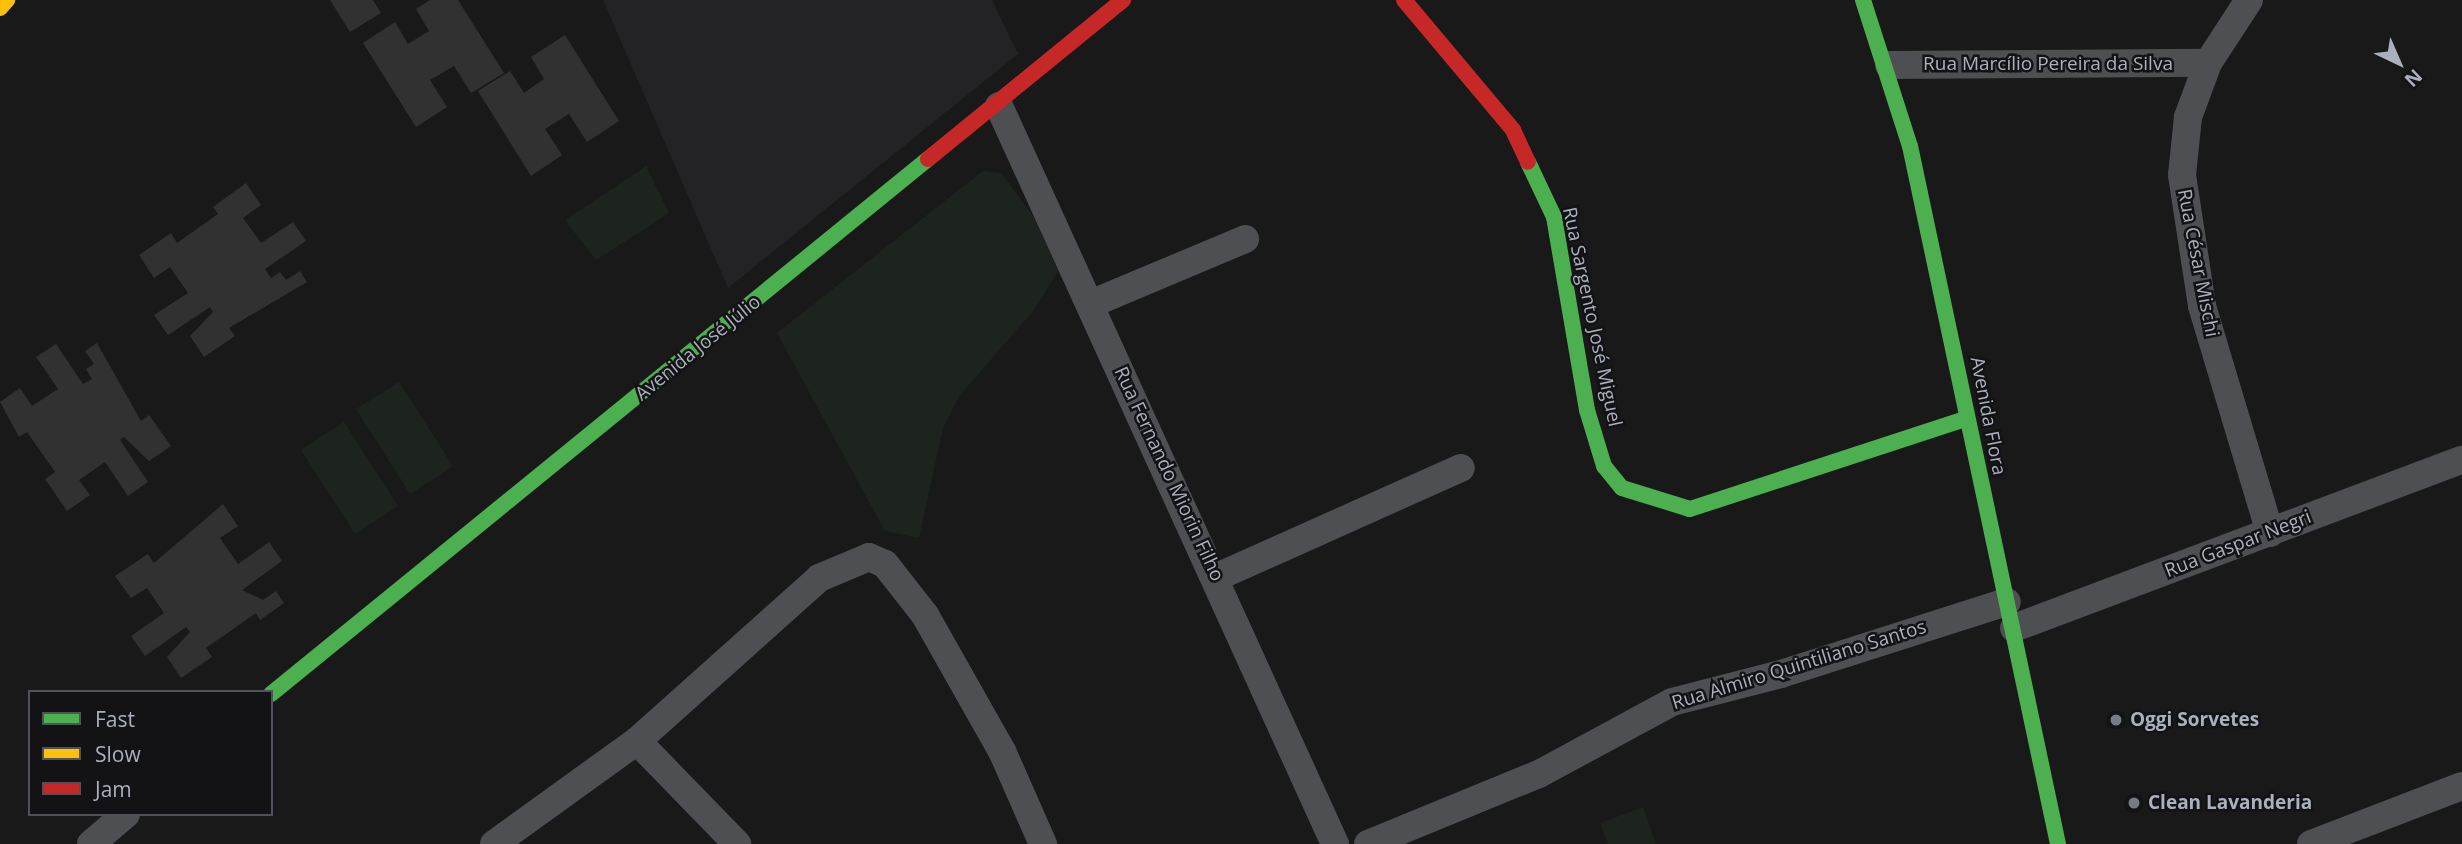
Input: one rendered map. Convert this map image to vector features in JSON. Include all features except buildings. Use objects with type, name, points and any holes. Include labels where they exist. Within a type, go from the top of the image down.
[{"type":"street","points":[[0,8],[7,0]]},
{"type":"street","name":"Avenida José Júlio","points":[[273,692],[999,106],[1123,0]]},
{"type":"street","name":"Rua Sargento José Miguel","points":[[1404,0],[1513,130],[1554,217],[1587,410],[1604,466],[1622,488],[1690,509],[1965,419]]},
{"type":"street","name":"Avenida Flora","points":[[1863,0],[1889,65],[2058,844]]},
{"type":"street","name":"Rua César Mischi","points":[[2249,0],[2208,63],[2188,117],[2182,175],[2189,235],[2203,306],[2270,533]]},
{"type":"street","name":"Rua Marcílio Pereira da Silva","points":[[1889,65],[2208,63]]},
{"type":"street","name":"Rua Fernando Miorin Filho","points":[[999,106],[1093,303],[1335,844]]},
{"type":"street","points":[[1093,303],[1245,239]]},
{"type":"street","name":"Rua Gaspar Negri","points":[[2010,615],[2270,533],[2462,460]]},
{"type":"street","points":[[1217,577],[1461,468]]},
{"type":"street","points":[[494,844],[637,741],[819,578],[869,557],[885,564],[925,615],[1002,751],[1043,844]]},
{"type":"street","name":"Rua Almiro Quintiliano Santos","points":[[1368,844],[1539,774],[1672,702],[2010,615]]},
{"type":"street","points":[[637,741],[737,844]]},
{"type":"street","points":[[2311,844],[2462,786]]},
{"type":"street","points":[[91,844],[124,816]]},
{"type":"shaded area","points":[[603,0],[992,0],[1018,54],[728,288]]},
{"type":"shaded area","points":[[646,166],[669,213],[596,260],[565,220]]},
{"type":"shaded area","points":[[983,171],[1001,173],[1035,219],[1058,271],[1034,310],[960,395],[943,428],[919,538],[885,531],[777,333]]},
{"type":"shaded area","points":[[399,382],[453,466],[410,494],[356,409]]},
{"type":"shaded area","points":[[344,422],[398,506],[355,534],[301,450]]},
{"type":"shaded area","points":[[1643,807],[1656,844],[1608,844],[1600,823]]},
{"type":"traffic: fast","points":[[1863,0],[1910,146],[2058,844]]},
{"type":"traffic: fast","points":[[273,692],[928,159]]},
{"type":"traffic: fast","points":[[1528,162],[1554,217],[1587,410],[1604,466],[1622,488],[1690,509],[1965,419]]},
{"type":"traffic: slow","points":[[0,8],[7,0]]},
{"type":"traffic: jam","points":[[928,159],[1123,0]]},
{"type":"traffic: jam","points":[[1404,0],[1513,130],[1528,162]]},
{"type":"place","name":"Oggi Sorvetes","points":[[2116,720]]},
{"type":"place","name":"Clean Lavanderia","points":[[2134,803]]}]
